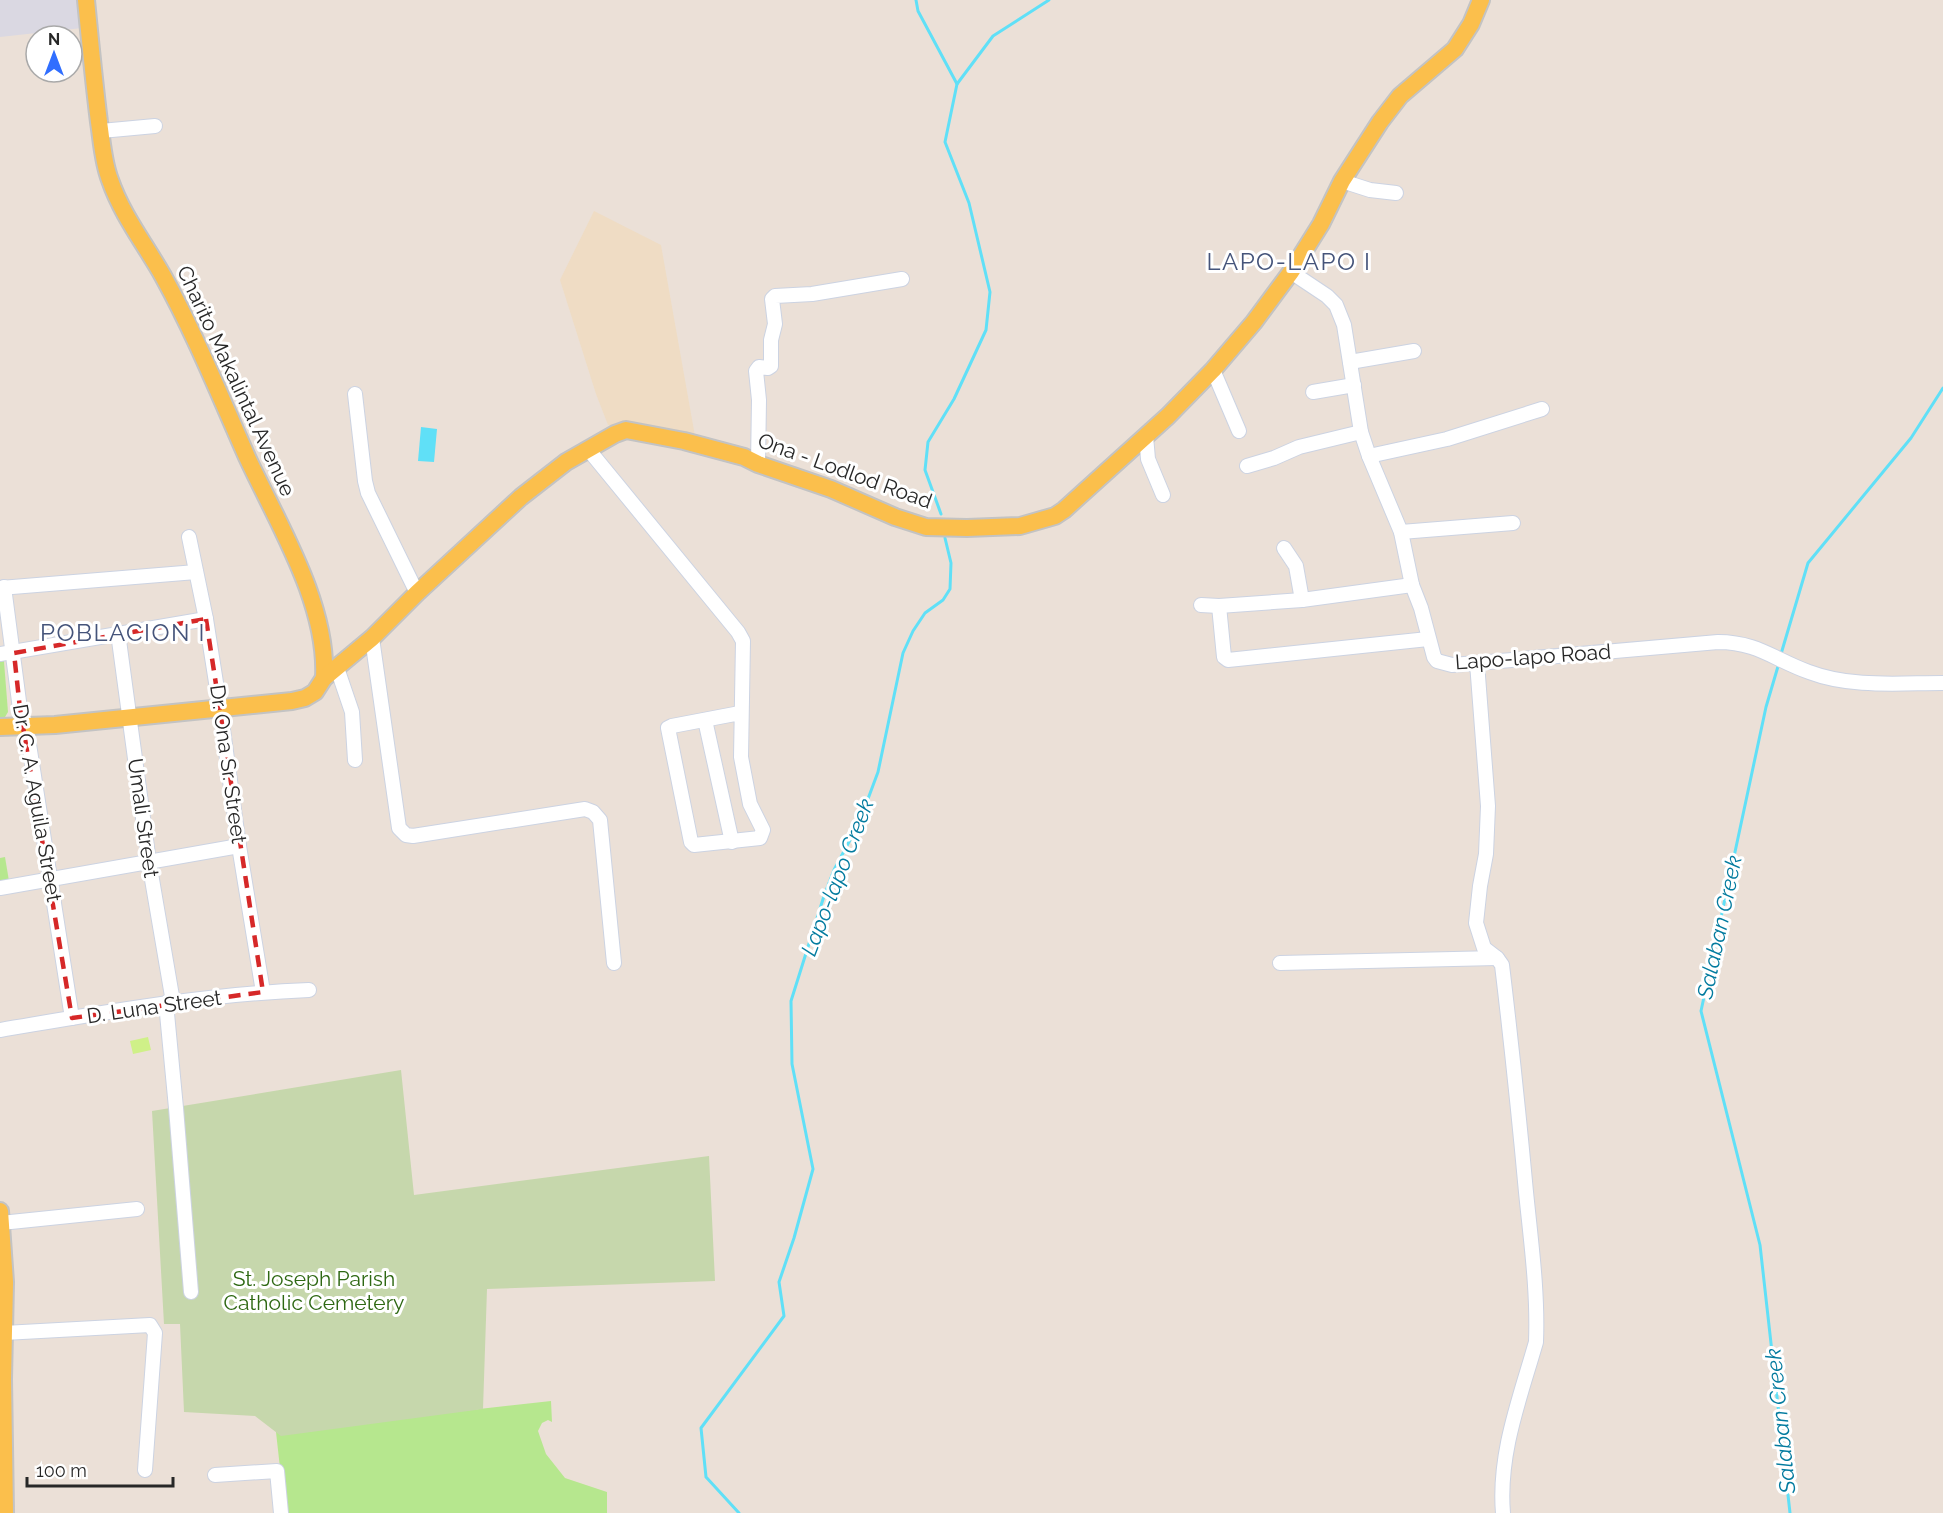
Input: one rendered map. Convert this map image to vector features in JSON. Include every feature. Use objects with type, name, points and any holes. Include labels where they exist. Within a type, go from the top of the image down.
[{"type":"main road","name":"Charito Makalintal Avenue","points":[[86,0],[107,171],[119,201],[162,274],[194,335],[266,498],[298,562],[323,639],[325,659],[331,673]]},
{"type":"main road","name":"Ona - Lodlod Road","points":[[0,727],[56,725],[305,698],[315,692],[331,673],[372,638],[417,593],[521,498],[566,462],[626,430],[744,457],[926,527],[1020,526],[1055,516],[1168,416],[1213,370],[1254,322],[1291,272],[1321,224],[1342,182],[1380,122],[1400,96],[1455,49],[1471,24],[1481,0]]},
{"type":"main road","points":[[1,1217],[4,1282],[2,1380],[5,1513]]},
{"type":"street","points":[[101,131],[155,126]]},
{"type":"street","points":[[1342,182],[1370,190],[1396,193]]},
{"type":"street","name":"Lapo-lapo Road","points":[[1291,272],[1327,296],[1336,305],[1344,325],[1361,432],[1401,532],[1412,585],[1437,661],[1452,665],[1736,642],[1757,648],[1810,673],[1840,680],[1873,683],[1943,683]]},
{"type":"street","points":[[758,464],[759,400],[756,371],[759,367],[771,366],[771,340],[775,324],[772,299],[775,296],[812,294],[902,279]]},
{"type":"street","points":[[1350,362],[1414,351]]},
{"type":"street","points":[[1213,370],[1239,431]]},
{"type":"street","points":[[1313,392],[1353,385]]},
{"type":"street","points":[[355,394],[368,494],[417,593]]},
{"type":"street","points":[[1369,456],[1447,439],[1542,409]]},
{"type":"street","points":[[1247,466],[1299,447],[1361,432]]},
{"type":"street","points":[[1146,436],[1148,459],[1163,495]]},
{"type":"street","points":[[588,449],[743,641],[741,757],[750,804],[763,830],[760,838],[694,845],[691,842],[668,728],[740,713]]},
{"type":"street","points":[[1401,532],[1513,523]]},
{"type":"street","name":"Dr. Ona Sr. Street","points":[[189,537],[220,708],[239,846],[263,992]]},
{"type":"street","points":[[1284,548],[1296,566],[1302,600]]},
{"type":"street","points":[[2,587],[196,572]]},
{"type":"street","points":[[1201,605],[1219,606],[1302,600],[1412,585]]},
{"type":"street","name":"Dr. C. A. Aguila Street","points":[[2,587],[7,654],[26,725],[72,1018]]},
{"type":"street","points":[[1219,606],[1222,650],[1224,657],[1228,660],[1428,639]]},
{"type":"street","points":[[7,654],[205,618]]},
{"type":"street","name":"Umali Street","points":[[118,633],[169,1003],[190,1292]]},
{"type":"street","points":[[372,638],[399,828],[406,835],[413,836],[585,809],[593,812],[600,820],[614,963]]},
{"type":"street","points":[[1477,663],[1488,806],[1486,854],[1476,923],[1484,948],[1502,965],[1533,1266],[1537,1330],[1536,1342],[1503,1467],[1503,1513]]},
{"type":"street","points":[[331,673],[352,712],[355,760]]},
{"type":"street","points":[[705,720],[732,842]]},
{"type":"street","points":[[0,888],[239,846]]},
{"type":"street","points":[[1280,963],[1497,958]]},
{"type":"street","name":"D. Luna Street","points":[[0,1030],[169,1003],[263,992],[309,990]]},
{"type":"street","points":[[1,1217],[137,1209]]},
{"type":"street","points":[[4,1333],[150,1325],[155,1333],[145,1470]]},
{"type":"street","points":[[215,1475],[277,1471],[281,1513]]},
{"type":"highlighted area","points":[[206,619],[263,992],[72,1018],[20,709],[14,653]]},
{"type":"shaded area","points":[[0,0],[79,0],[82,24],[24,24],[24,34],[0,37]]},
{"type":"shaded area","points":[[594,211],[661,245],[695,436],[608,425],[560,280]]},
{"type":"green space","points":[[3,649],[8,712],[5,717],[0,717],[0,650]]},
{"type":"green space","points":[[5,857],[9,881],[0,883],[0,858]]},
{"type":"green space","points":[[148,1037],[151,1050],[133,1054],[130,1041]]},
{"type":"green space","name":"St. Joseph Parish Catholic Cemetery","points":[[401,1070],[414,1195],[709,1156],[715,1281],[487,1289],[483,1409],[281,1436],[255,1416],[184,1412],[180,1324],[164,1324],[152,1111]]},
{"type":"green space","points":[[551,1401],[552,1422],[548,1420],[542,1423],[538,1431],[546,1454],[565,1478],[607,1492],[607,1513],[285,1513],[276,1432]]},
{"type":"water","points":[[421,427],[437,429],[434,462],[418,461]]},
{"type":"waterway","points":[[916,0],[918,11],[957,84]]},
{"type":"waterway","name":"Lapo-lapo Creek","points":[[941,514],[925,470],[928,442],[954,399],[986,330],[990,292],[969,203],[945,142],[957,84],[993,36],[1049,0]]},
{"type":"waterway","name":"Salaban Creek","points":[[1781,654],[1808,563],[1911,438],[1943,388]]},
{"type":"waterway","name":"Lapo-lapo Creek","points":[[739,1513],[706,1477],[701,1428],[784,1316],[779,1282],[813,1169],[792,1064],[791,1001],[824,896],[834,870],[859,823],[878,772],[903,653],[913,631],[925,613],[943,600],[950,589],[951,563],[945,538]]},
{"type":"waterway","name":"Salaban Creek","points":[[1779,663],[1766,707],[1701,1011],[1760,1245],[1790,1513]]},
{"type":"district","name":"LAPO-LAPO I","points":[[1289,262]]},
{"type":"district","name":"POBLACION I","points":[[123,633]]}]
